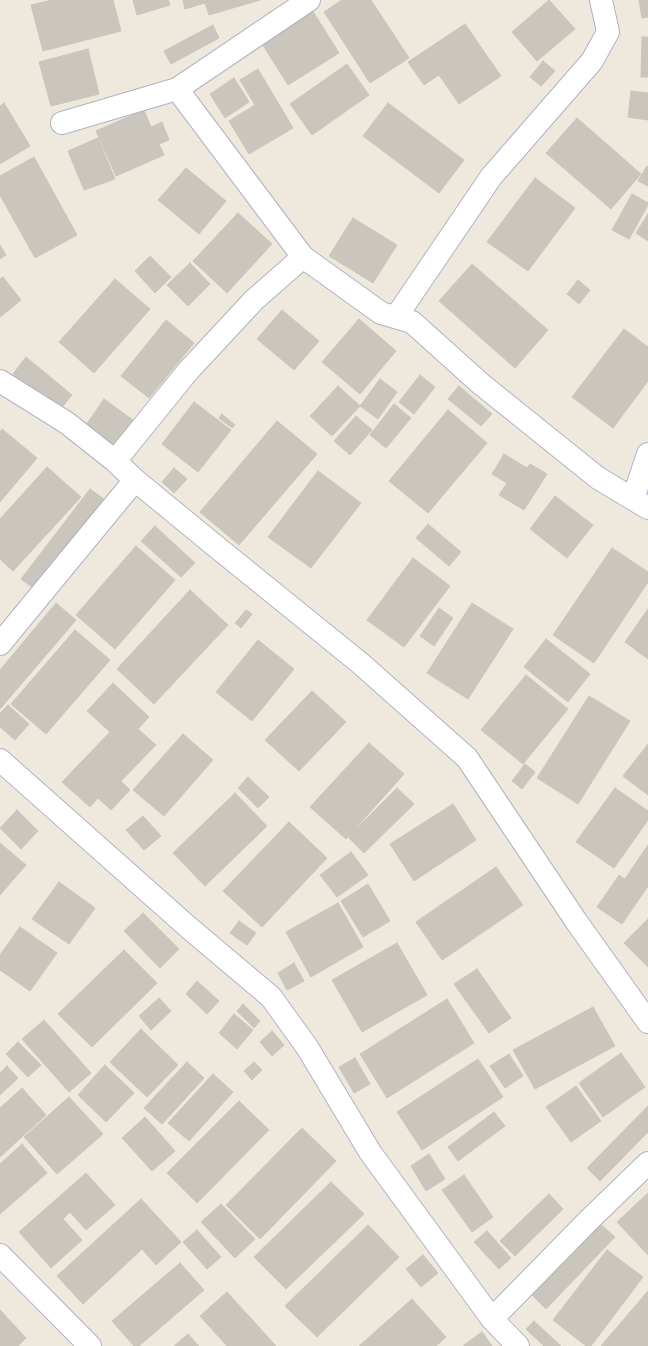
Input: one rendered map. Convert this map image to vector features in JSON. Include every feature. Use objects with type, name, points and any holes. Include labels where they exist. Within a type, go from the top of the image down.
[{"type":"street","points":[[62,124],[177,89],[309,0]]},
{"type":"street","points":[[396,317],[491,177],[592,61],[608,32],[600,0]]},
{"type":"street","points":[[177,89],[303,257],[381,313],[412,322],[481,384],[591,473],[641,503],[648,454]]},
{"type":"street","points":[[115,461],[188,371],[254,300],[303,257]]},
{"type":"street","points":[[0,381],[67,423],[115,461],[135,480],[360,663],[467,758],[576,921],[648,1022]]},
{"type":"street","points":[[0,644],[135,480]]},
{"type":"street","points":[[0,760],[182,922],[271,997],[307,1047],[370,1152],[492,1319],[518,1346]]},
{"type":"street","points":[[492,1319],[588,1221],[648,1163]]},
{"type":"street","points":[[0,1255],[90,1346]]},
{"type":"building","points":[[52,0],[113,0],[121,31],[43,51],[31,5]]},
{"type":"building","points":[[133,0],[168,0],[170,5],[137,15]]},
{"type":"building","points":[[183,0],[260,0],[209,15],[205,3],[185,9]]},
{"type":"building","points":[[342,0],[371,0],[409,58],[370,83],[324,12]]},
{"type":"building","points":[[549,0],[575,29],[537,61],[512,32]]},
{"type":"building","points":[[639,0],[648,0],[648,17],[642,18]]},
{"type":"building","points":[[312,10],[339,53],[288,85],[261,42]]},
{"type":"building","points":[[465,24],[501,76],[459,104],[439,75],[424,85],[408,62]]},
{"type":"building","points":[[213,25],[219,38],[171,64],[164,51]]},
{"type":"building","points":[[642,37],[648,37],[648,77],[641,77]]},
{"type":"building","points":[[88,49],[99,94],[51,106],[39,62]]},
{"type":"building","points":[[543,61],[555,71],[541,86],[530,77]]},
{"type":"building","points":[[347,64],[369,95],[312,135],[290,104]]},
{"type":"building","points":[[258,69],[293,128],[249,154],[229,121],[255,105],[240,80]]},
{"type":"building","points":[[234,78],[249,102],[225,118],[210,94]]},
{"type":"building","points":[[631,91],[648,93],[648,120],[628,117]]},
{"type":"building","points":[[4,103],[30,146],[0,164],[0,106]]},
{"type":"building","points":[[388,103],[464,160],[439,193],[363,136]]},
{"type":"building","points":[[144,110],[151,127],[162,122],[169,140],[159,144],[164,155],[116,176],[96,131]]},
{"type":"building","points":[[577,118],[641,174],[611,209],[546,153]]},
{"type":"building","points":[[98,138],[115,179],[84,190],[68,151]]},
{"type":"building","points":[[34,157],[77,235],[35,258],[0,195],[0,176]]},
{"type":"building","points":[[647,166],[648,167],[648,186],[638,181]]},
{"type":"building","points":[[186,168],[226,201],[199,234],[158,200]]},
{"type":"building","points":[[535,178],[575,208],[528,271],[487,242]]},
{"type":"building","points":[[632,194],[648,203],[648,205],[629,239],[612,230]]},
{"type":"building","points":[[238,213],[272,244],[227,293],[193,261]]},
{"type":"building","points":[[648,214],[648,241],[636,233]]},
{"type":"building","points":[[353,218],[397,245],[373,283],[329,256]]},
{"type":"building","points":[[0,245],[6,255],[0,259]]},
{"type":"building","points":[[150,256],[171,277],[155,293],[135,271]]},
{"type":"building","points":[[190,263],[210,284],[188,306],[167,285]]},
{"type":"building","points":[[472,264],[548,330],[515,368],[439,301]]},
{"type":"building","points":[[3,277],[21,300],[0,317],[0,279]]},
{"type":"building","points":[[115,279],[150,309],[94,373],[59,342]]},
{"type":"building","points":[[578,280],[590,290],[579,304],[567,294]]},
{"type":"building","points":[[282,310],[319,341],[294,370],[257,339]]},
{"type":"building","points":[[359,319],[396,351],[360,394],[322,362]]},
{"type":"building","points":[[166,320],[194,343],[149,398],[121,376]]},
{"type":"building","points":[[624,329],[648,347],[648,381],[613,428],[572,397]]},
{"type":"building","points":[[26,357],[72,395],[59,411],[13,374]]},
{"type":"building","points":[[420,375],[435,387],[414,414],[399,402]]},
{"type":"building","points":[[380,379],[397,392],[378,419],[360,406]]},
{"type":"building","points":[[338,386],[360,406],[332,436],[310,416]]},
{"type":"building","points":[[459,386],[492,414],[481,426],[448,399]]},
{"type":"building","points":[[104,399],[137,423],[117,451],[84,428]]},
{"type":"building","points":[[194,402],[231,430],[198,472],[162,444]]},
{"type":"building","points":[[394,404],[411,418],[386,448],[370,435]]},
{"type":"building","points":[[448,410],[487,443],[428,513],[389,481]]},
{"type":"building","points":[[222,414],[235,425],[232,428],[219,418]]},
{"type":"building","points":[[356,416],[372,430],[350,455],[334,441]]},
{"type":"building","points":[[277,421],[317,454],[239,545],[200,512]]},
{"type":"building","points":[[2,429],[37,458],[0,502],[0,432]]},
{"type":"building","points":[[504,454],[527,468],[530,464],[547,474],[524,510],[499,495],[507,483],[492,474]]},
{"type":"building","points":[[47,467],[81,497],[13,571],[0,559],[0,519]]},
{"type":"building","points":[[174,468],[187,479],[174,493],[162,482]]},
{"type":"building","points":[[318,471],[361,503],[311,568],[268,537]]},
{"type":"building","points":[[90,489],[105,500],[36,590],[21,579]]},
{"type":"building","points":[[555,496],[593,525],[567,558],[530,529]]},
{"type":"building","points":[[428,524],[461,552],[449,566],[416,538]]},
{"type":"building","points":[[155,526],[195,563],[181,577],[141,541]]},
{"type":"building","points":[[136,546],[175,580],[115,649],[76,615]]},
{"type":"building","points":[[612,548],[648,572],[648,582],[594,663],[553,635]]},
{"type":"building","points":[[413,558],[450,586],[404,647],[367,620]]},
{"type":"building","points":[[190,590],[228,625],[154,704],[117,669]]},
{"type":"building","points":[[56,603],[76,620],[0,709],[0,670]]},
{"type":"building","points":[[472,603],[513,629],[468,699],[427,673]]},
{"type":"building","points":[[439,608],[453,618],[434,646],[420,636]]},
{"type":"building","points":[[648,609],[648,659],[625,642]]},
{"type":"building","points":[[246,610],[252,614],[241,628],[235,623]]},
{"type":"building","points":[[75,630],[110,660],[46,734],[11,704]]},
{"type":"building","points":[[546,639],[590,674],[568,702],[524,667]]},
{"type":"building","points":[[258,640],[294,669],[252,721],[216,692]]},
{"type":"building","points":[[526,675],[568,709],[523,764],[481,730]]},
{"type":"building","points":[[113,683],[149,717],[138,729],[156,745],[121,781],[130,790],[111,810],[98,798],[90,807],[62,782],[110,732],[87,711]]},
{"type":"building","points":[[312,691],[346,722],[299,771],[265,740]]},
{"type":"building","points":[[589,696],[630,721],[578,804],[537,778]]},
{"type":"building","points":[[8,705],[29,724],[15,740],[0,727],[0,713]]},
{"type":"building","points":[[183,734],[213,760],[164,816],[133,790]]},
{"type":"building","points":[[369,743],[404,774],[346,839],[310,807]]},
{"type":"building","points":[[648,744],[648,795],[623,776]]},
{"type":"building","points":[[525,764],[535,772],[522,789],[512,781]]},
{"type":"building","points":[[248,777],[269,797],[258,808],[238,788]]},
{"type":"building","points":[[397,788],[414,804],[364,853],[348,837]]},
{"type":"building","points":[[615,788],[648,811],[648,820],[614,868],[576,842]]},
{"type":"building","points":[[235,793],[267,826],[205,886],[173,853]]},
{"type":"building","points":[[453,804],[476,840],[414,881],[390,844]]},
{"type":"building","points":[[17,810],[38,831],[21,849],[0,828]]},
{"type":"building","points":[[143,816],[161,836],[144,850],[126,830]]},
{"type":"building","points":[[289,822],[327,858],[262,927],[223,891]]},
{"type":"building","points":[[0,843],[26,865],[0,895]]},
{"type":"building","points":[[648,845],[648,886],[622,924],[597,907],[619,875],[625,879]]},
{"type":"building","points":[[351,852],[368,875],[337,897],[320,875]]},
{"type":"building","points":[[496,867],[523,905],[442,960],[416,922]]},
{"type":"building","points":[[59,882],[95,908],[69,944],[32,919]]},
{"type":"building","points":[[368,884],[390,921],[363,937],[341,901]]},
{"type":"building","points":[[338,903],[363,947],[311,977],[286,932]]},
{"type":"building","points":[[143,913],[179,949],[160,968],[124,931]]},
{"type":"building","points":[[648,919],[648,967],[624,943]]},
{"type":"building","points":[[239,921],[256,933],[247,945],[230,933]]},
{"type":"building","points":[[20,927],[57,953],[30,991],[0,970],[0,955]]},
{"type":"building","points":[[397,943],[427,995],[362,1032],[332,980]]},
{"type":"building","points":[[124,950],[157,983],[92,1047],[58,1014]]},
{"type":"building","points":[[294,963],[304,981],[287,990],[278,973]]},
{"type":"building","points":[[477,969],[511,1018],[489,1033],[454,984]]},
{"type":"building","points":[[197,981],[219,1001],[207,1014],[186,994]]},
{"type":"building","points":[[159,998],[171,1011],[151,1030],[139,1016]]},
{"type":"building","points":[[447,999],[474,1043],[387,1098],[360,1054]]},
{"type":"building","points":[[243,1004],[260,1021],[254,1028],[237,1011]]},
{"type":"building","points":[[593,1007],[615,1046],[535,1089],[513,1050]]},
{"type":"building","points":[[234,1014],[253,1030],[237,1049],[219,1033]]},
{"type":"building","points":[[44,1020],[91,1073],[69,1092],[22,1039]]},
{"type":"building","points":[[141,1029],[178,1065],[147,1097],[110,1062]]},
{"type":"building","points":[[272,1031],[284,1045],[272,1056],[260,1042]]},
{"type":"building","points":[[18,1042],[41,1065],[28,1077],[6,1054]]},
{"type":"building","points":[[621,1053],[645,1087],[603,1117],[579,1083]]},
{"type":"building","points":[[509,1054],[523,1076],[505,1088],[490,1066]]},
{"type":"building","points":[[355,1058],[370,1084],[354,1093],[339,1067]]},
{"type":"building","points":[[478,1059],[503,1097],[422,1150],[397,1112]]},
{"type":"building","points":[[187,1062],[204,1078],[162,1124],[144,1108]]},
{"type":"building","points":[[254,1062],[262,1070],[252,1080],[244,1071]]},
{"type":"building","points":[[105,1065],[134,1093],[106,1122],[78,1095]]},
{"type":"building","points":[[7,1066],[18,1078],[0,1095],[0,1073]]},
{"type":"building","points":[[213,1074],[233,1092],[189,1141],[168,1123]]},
{"type":"building","points":[[576,1086],[601,1121],[571,1142],[546,1107]]},
{"type":"building","points":[[22,1088],[46,1115],[0,1157],[0,1108]]},
{"type":"building","points":[[69,1097],[103,1134],[57,1174],[24,1137]]},
{"type":"building","points":[[239,1101],[269,1130],[197,1203],[167,1173]]},
{"type":"building","points":[[648,1106],[648,1132],[600,1181],[587,1168]]},
{"type":"building","points":[[494,1112],[505,1126],[458,1161],[448,1147]]},
{"type":"building","points":[[145,1117],[175,1151],[152,1171],[122,1138]]},
{"type":"building","points":[[302,1128],[336,1161],[260,1239],[226,1205]]},
{"type":"building","points":[[22,1144],[47,1173],[0,1214],[0,1164]]},
{"type":"building","points":[[429,1154],[445,1179],[426,1191],[411,1166]]},
{"type":"building","points":[[86,1173],[115,1205],[86,1230],[70,1212],[63,1219],[82,1240],[51,1268],[19,1232]]},
{"type":"building","points":[[464,1175],[493,1217],[472,1232],[442,1190]]},
{"type":"building","points":[[331,1182],[364,1214],[286,1289],[254,1257]]},
{"type":"building","points":[[648,1193],[648,1255],[617,1222]]},
{"type":"building","points":[[549,1194],[563,1209],[515,1256],[500,1241]]},
{"type":"building","points":[[141,1199],[181,1242],[156,1265],[142,1249],[83,1304],[57,1276]]},
{"type":"building","points":[[221,1204],[255,1239],[235,1258],[201,1222]]},
{"type":"building","points":[[598,1222],[615,1237],[546,1309],[529,1292]]},
{"type":"building","points":[[368,1225],[399,1257],[317,1337],[285,1306]]},
{"type":"building","points":[[197,1230],[221,1257],[207,1269],[183,1242]]},
{"type":"building","points":[[487,1231],[511,1258],[499,1269],[474,1242]]},
{"type":"building","points":[[607,1250],[643,1277],[591,1346],[586,1346],[553,1320]]},
{"type":"building","points":[[423,1255],[438,1273],[421,1287],[406,1269]]},
{"type":"building","points":[[180,1263],[204,1290],[139,1346],[134,1346],[112,1321]]},
{"type":"building","points":[[648,1291],[648,1346],[601,1346]]},
{"type":"building","points":[[227,1292],[276,1346],[227,1346],[200,1316]]},
{"type":"building","points":[[412,1299],[446,1337],[436,1346],[359,1346]]},
{"type":"building","points":[[0,1310],[26,1338],[18,1346],[0,1346]]},
{"type":"building","points":[[534,1321],[561,1346],[544,1346],[526,1329]]},
{"type":"building","points":[[482,1332],[492,1346],[464,1346],[464,1345]]},
{"type":"building","points":[[188,1334],[199,1346],[174,1346]]}]
